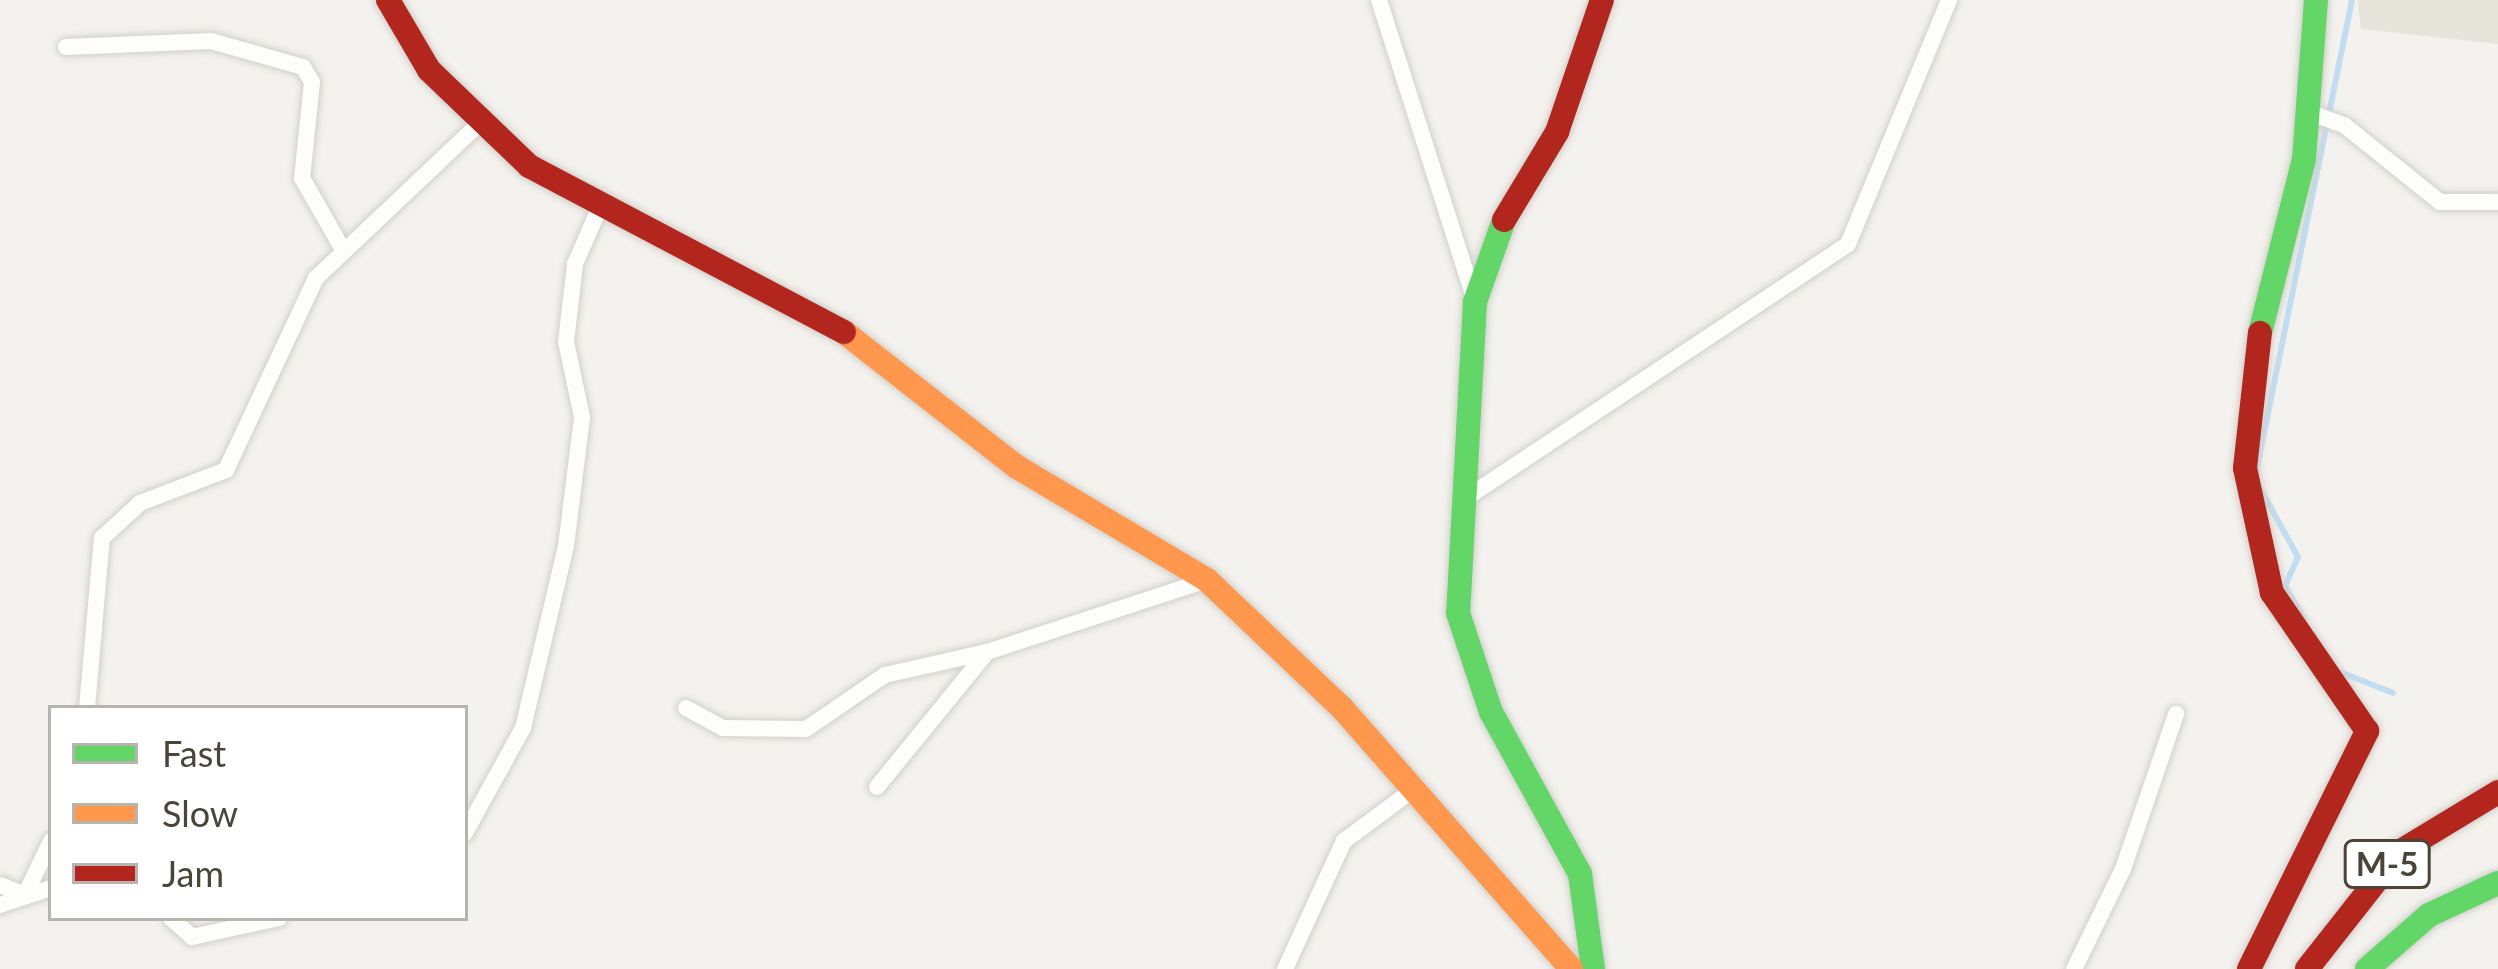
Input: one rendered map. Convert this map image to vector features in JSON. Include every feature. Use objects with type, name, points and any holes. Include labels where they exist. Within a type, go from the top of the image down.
[{"type":"main road","points":[[388,0],[478,125],[599,208],[826,318],[1017,466],[1207,580],[1342,708],[1410,792],[1571,969]]},
{"type":"main road","points":[[1593,969],[1580,874],[1472,668],[1458,613],[1475,302],[1492,239],[1557,132],[1602,0]]},
{"type":"main road","points":[[2249,969],[2367,731],[2272,593],[2245,468],[2252,364],[2313,114],[2316,0]]},
{"type":"main road","name":"M-5","points":[[2307,969],[2399,852],[2498,793]]},
{"type":"main road","points":[[2368,969],[2429,915],[2498,884]]},
{"type":"street","points":[[1379,0],[1475,302]]},
{"type":"street","points":[[1462,500],[1848,244],[1949,0]]},
{"type":"street","points":[[66,47],[211,41],[303,67],[312,82],[302,178],[343,248]]},
{"type":"street","points":[[2313,114],[2344,124],[2440,202],[2498,202]]},
{"type":"street","points":[[87,705],[102,538],[140,503],[235,460],[316,278],[478,125]]},
{"type":"street","points":[[468,828],[524,728],[566,546],[582,417],[566,342],[575,264],[599,208]]},
{"type":"street","points":[[686,708],[723,728],[806,729],[885,675],[987,652],[1207,580]]},
{"type":"street","points":[[877,787],[987,652]]},
{"type":"street","points":[[2074,969],[2123,869],[2176,714]]},
{"type":"street","points":[[1285,969],[1344,841],[1410,792]]},
{"type":"street","points":[[25,895],[48,847]]},
{"type":"street","points":[[0,885],[25,895]]},
{"type":"street","points":[[0,904],[48,889]]},
{"type":"street","points":[[174,921],[192,937],[265,921]]},
{"type":"shaded area","points":[[2357,0],[2498,0],[2498,44],[2361,29]]},
{"type":"waterway","points":[[2256,472],[2352,0]]},
{"type":"waterway","points":[[2261,490],[2298,557],[2285,586],[2304,619]]},
{"type":"waterway","points":[[2335,670],[2393,693]]},
{"type":"traffic: fast","points":[[2260,333],[2304,159],[2316,0]]},
{"type":"traffic: fast","points":[[1504,220],[1475,302],[1458,613],[1491,712],[1580,874],[1593,969]]},
{"type":"traffic: fast","points":[[2367,969],[2429,915],[2498,883]]},
{"type":"traffic: slow","points":[[844,332],[1017,467],[1207,580],[1342,708],[1571,969]]},
{"type":"traffic: jam","points":[[388,0],[429,70],[529,166],[844,332]]},
{"type":"traffic: jam","points":[[1504,220],[1557,132],[1602,0]]},
{"type":"traffic: jam","points":[[2249,969],[2367,731],[2272,593],[2245,468],[2260,333]]},
{"type":"traffic: jam","points":[[2307,969],[2399,852],[2498,792]]}]
